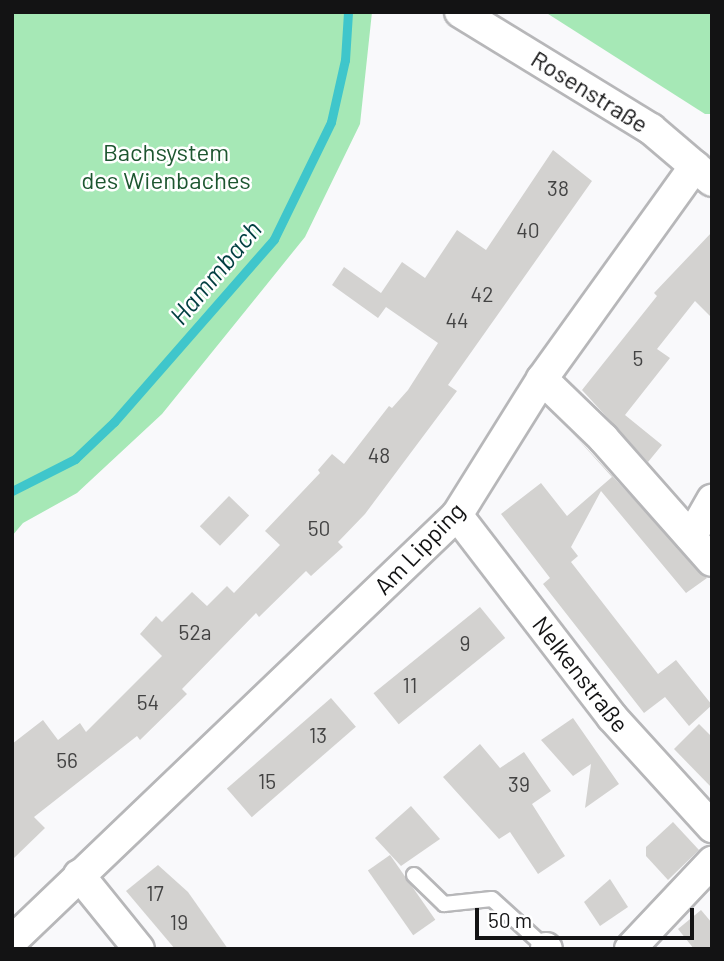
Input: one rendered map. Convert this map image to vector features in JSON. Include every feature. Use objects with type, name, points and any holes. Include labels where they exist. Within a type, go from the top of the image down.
[{"type":"street","name":"Rosenstraße","points":[[460,12],[652,129],[703,173]]},
{"type":"street","name":"Am Lipping","points":[[12,941],[457,515],[542,379],[703,173]]},
{"type":"street","points":[[542,379],[603,438],[712,561]]},
{"type":"street","points":[[691,537],[712,500]]},
{"type":"street","name":"Nelkenstraße","points":[[457,515],[612,717],[712,827]]},
{"type":"street","points":[[630,949],[712,862]]},
{"type":"street","points":[[79,875],[139,949]]},
{"type":"lane","points":[[414,875],[444,904],[492,899],[547,948]]},
{"type":"green space","name":"Bachsystem des Wienbaches","points":[[12,12],[372,12],[360,124],[305,237],[162,414],[77,493],[23,523],[12,536]]},
{"type":"green space","points":[[545,12],[712,12],[712,114],[705,114]]},
{"type":"building","points":[[553,150],[592,181],[448,385],[457,391],[365,514],[338,542],[343,547],[311,576],[306,571],[259,617],[256,613],[182,689],[187,694],[140,740],[137,736],[34,817],[45,828],[12,860],[12,744],[43,720],[58,740],[80,723],[86,732],[162,656],[140,634],[156,616],[162,622],[192,592],[207,606],[227,586],[234,593],[280,545],[265,531],[320,473],[318,470],[332,454],[344,464],[389,406],[392,408],[408,390],[438,343],[386,307],[378,318],[332,285],[344,267],[381,293],[402,262],[425,278],[457,230],[486,250]]},
{"type":"building","points":[[712,232],[712,318],[695,301],[657,349],[670,358],[625,415],[662,445],[648,462],[582,390],[657,296],[654,293]]},
{"type":"building","points":[[566,426],[707,578],[686,593],[601,491],[571,547],[578,556],[571,562],[658,674],[676,660],[712,705],[689,726],[665,697],[644,713],[543,584],[550,578],[501,514],[541,483],[567,516],[612,477]]},
{"type":"building","points":[[229,496],[249,515],[220,546],[200,526]]},
{"type":"building","points":[[480,607],[505,638],[399,724],[374,693]]},
{"type":"building","points":[[331,698],[356,727],[252,817],[227,789]]},
{"type":"building","points":[[573,718],[619,784],[585,808],[591,764],[573,776],[541,740]]},
{"type":"building","points":[[699,724],[712,737],[712,788],[674,749]]},
{"type":"building","points":[[480,744],[500,768],[524,752],[551,791],[532,804],[565,856],[538,874],[510,832],[499,839],[443,777]]},
{"type":"building","points":[[411,806],[440,839],[401,866],[375,838]]},
{"type":"building","points":[[673,822],[699,850],[668,880],[646,856],[646,847]]},
{"type":"building","points":[[390,855],[435,920],[413,935],[368,870]]},
{"type":"building","points":[[158,865],[188,892],[228,949],[175,949],[126,891]]},
{"type":"building","points":[[610,879],[628,907],[600,926],[584,902]]},
{"type":"building","points":[[701,910],[712,923],[712,949],[694,949],[678,929]]},
{"type":"waterway","name":"Hammbach","points":[[12,491],[75,459],[114,422],[274,239],[331,122],[345,60],[348,12]]}]
